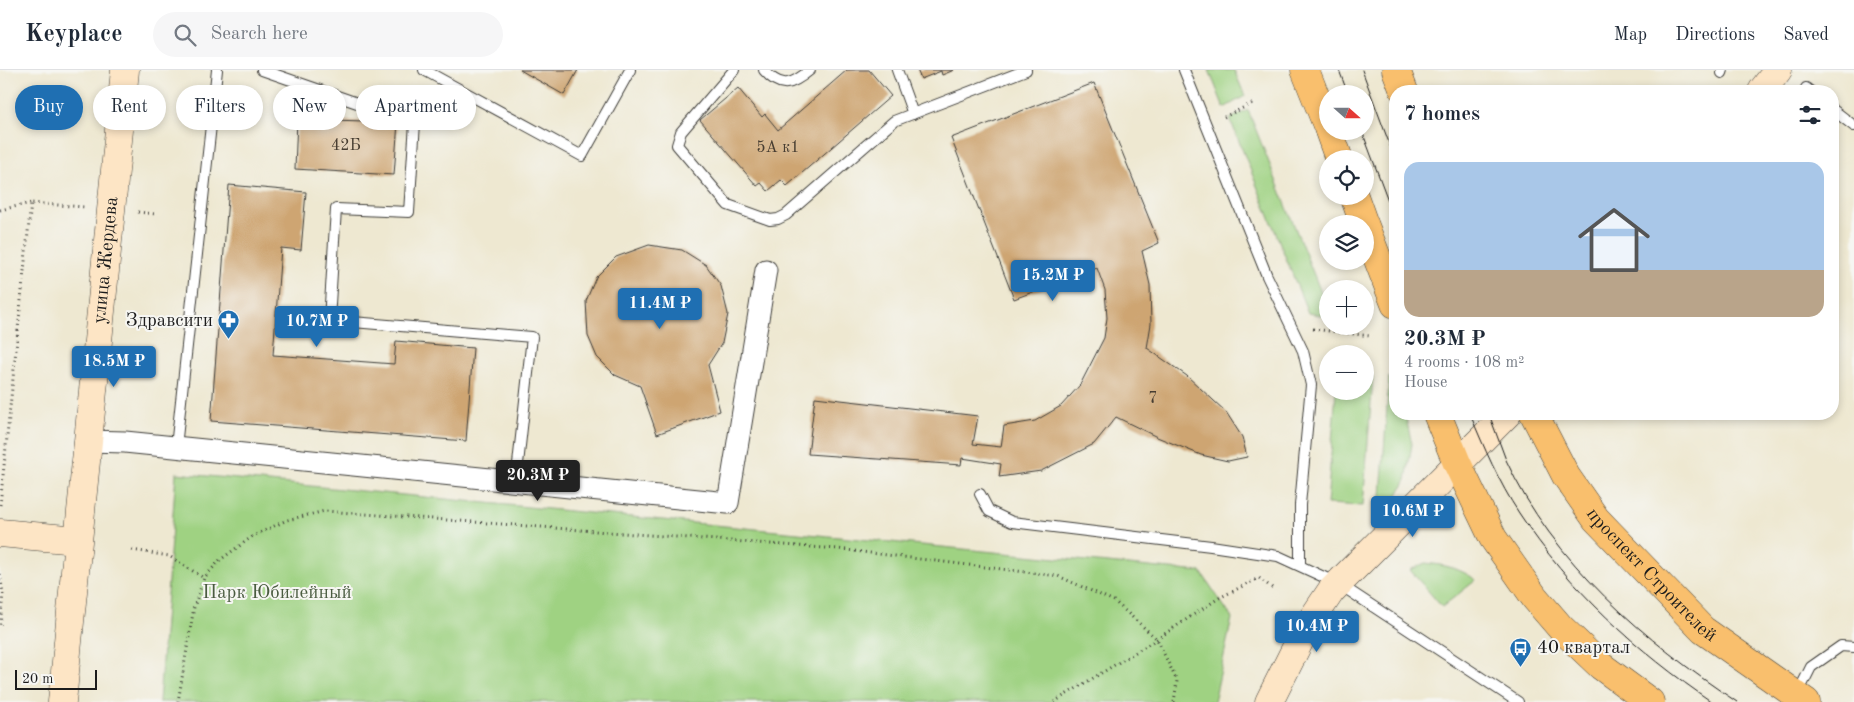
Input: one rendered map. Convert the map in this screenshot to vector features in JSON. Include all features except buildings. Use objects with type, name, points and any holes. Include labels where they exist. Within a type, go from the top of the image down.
[{"type":"main road","name":"улица Жердева","points":[[62,702],[125,70]]},
{"type":"main road","points":[[1305,70],[1319,107]]},
{"type":"main road","points":[[1396,70],[1402,85]]},
{"type":"main road","points":[[1767,85],[1778,70]]},
{"type":"main road","points":[[1374,249],[1389,288]]},
{"type":"main road","points":[[1440,420],[1457,463],[1493,538],[1535,598],[1560,627],[1601,666],[1650,702]]},
{"type":"main road","points":[[1269,702],[1305,630],[1331,591],[1501,420]]},
{"type":"main road","name":"проспект Строителей","points":[[1537,420],[1566,476],[1596,520],[1703,630],[1801,699]]},
{"type":"main road","points":[[0,533],[77,540]]},
{"type":"street","points":[[87,441],[125,442],[728,503],[766,270]]},
{"type":"lane","points":[[176,447],[217,70]]},
{"type":"lane","points":[[262,70],[415,123],[409,212],[336,209],[329,320],[532,337],[516,482]]},
{"type":"lane","points":[[424,70],[582,156],[630,70]]},
{"type":"lane","points":[[734,70],[681,132],[677,144],[728,206],[770,220],[786,215],[894,121],[1026,70]]},
{"type":"lane","points":[[764,70],[779,83],[788,84],[799,80],[810,70]]},
{"type":"lane","points":[[897,70],[913,114]]},
{"type":"lane","points":[[1184,70],[1268,276],[1302,351],[1310,385],[1300,505],[1300,566]]},
{"type":"lane","points":[[1839,114],[1854,126]]},
{"type":"lane","points":[[980,494],[989,511],[1012,522],[1278,556],[1338,584],[1518,702]]},
{"type":"lane","points":[[1801,699],[1811,667],[1841,646],[1854,647]]},
{"type":"path","points":[[1221,119],[1253,102]]},
{"type":"path","points":[[0,505],[31,204]]},
{"type":"path","points":[[0,210],[31,204],[155,214]]},
{"type":"path","points":[[1308,329],[1370,336]]},
{"type":"path","points":[[178,702],[194,607],[204,578],[220,560],[253,536],[287,520],[324,511],[838,549],[1058,576],[1114,600],[1157,639],[1177,681],[1174,702]]},
{"type":"path","points":[[132,550],[169,556],[204,578]]},
{"type":"path","points":[[0,574],[3,593],[0,627]]},
{"type":"path","points":[[1054,702],[1157,639],[1219,598],[1259,578],[1275,590]]},
{"type":"green space","points":[[1209,70],[1234,70],[1245,96],[1224,108]]},
{"type":"green space","points":[[1248,110],[1319,288],[1319,315],[1308,313],[1230,119]]},
{"type":"green space","points":[[1389,377],[1389,420],[1406,420],[1412,444],[1406,480],[1388,513],[1380,511]]},
{"type":"green space","points":[[1335,400],[1371,400],[1363,506],[1327,504]]},
{"type":"green space","name":"Парк Юбилейный","points":[[176,473],[1201,572],[1232,618],[1214,702],[159,702]]},
{"type":"green space","points":[[1425,563],[1452,568],[1476,580],[1442,607],[1410,570]]},
{"type":"tram line","points":[[1339,70],[1345,85]]},
{"type":"tram line","points":[[1362,70],[1389,143]]},
{"type":"tram line","points":[[1365,140],[1389,203]]},
{"type":"tram line","points":[[1473,420],[1492,465],[1519,513],[1539,541],[1582,593],[1657,662],[1712,702]]},
{"type":"tram line","points":[[1491,420],[1506,460],[1525,497],[1575,565],[1636,626],[1703,679],[1737,702]]},
{"type":"place","name":"Здравсити","points":[[229,340]]},
{"type":"place","name":"40 квартал","points":[[1521,667]]}]
